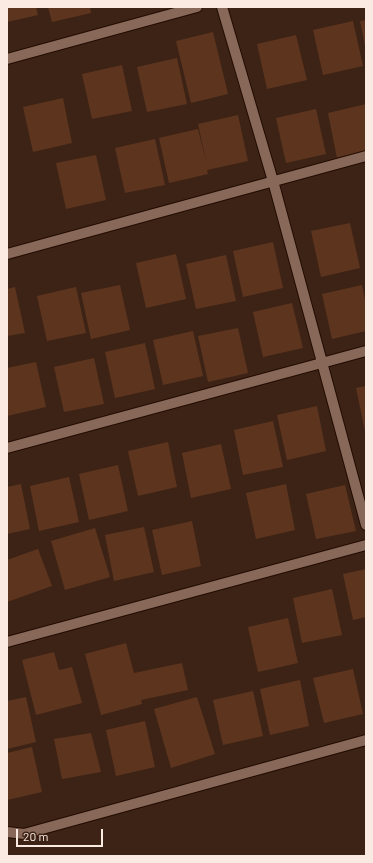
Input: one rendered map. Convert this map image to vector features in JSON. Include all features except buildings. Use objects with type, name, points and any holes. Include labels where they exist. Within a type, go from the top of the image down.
[{"type":"street","points":[[7,59],[197,7]]},
{"type":"street","points":[[222,7],[273,181],[366,525]]},
{"type":"street","points":[[7,254],[366,156]]},
{"type":"street","points":[[7,448],[366,351]]},
{"type":"street","points":[[7,642],[366,545]]},
{"type":"street","points":[[7,832],[24,834],[366,740]]}]
